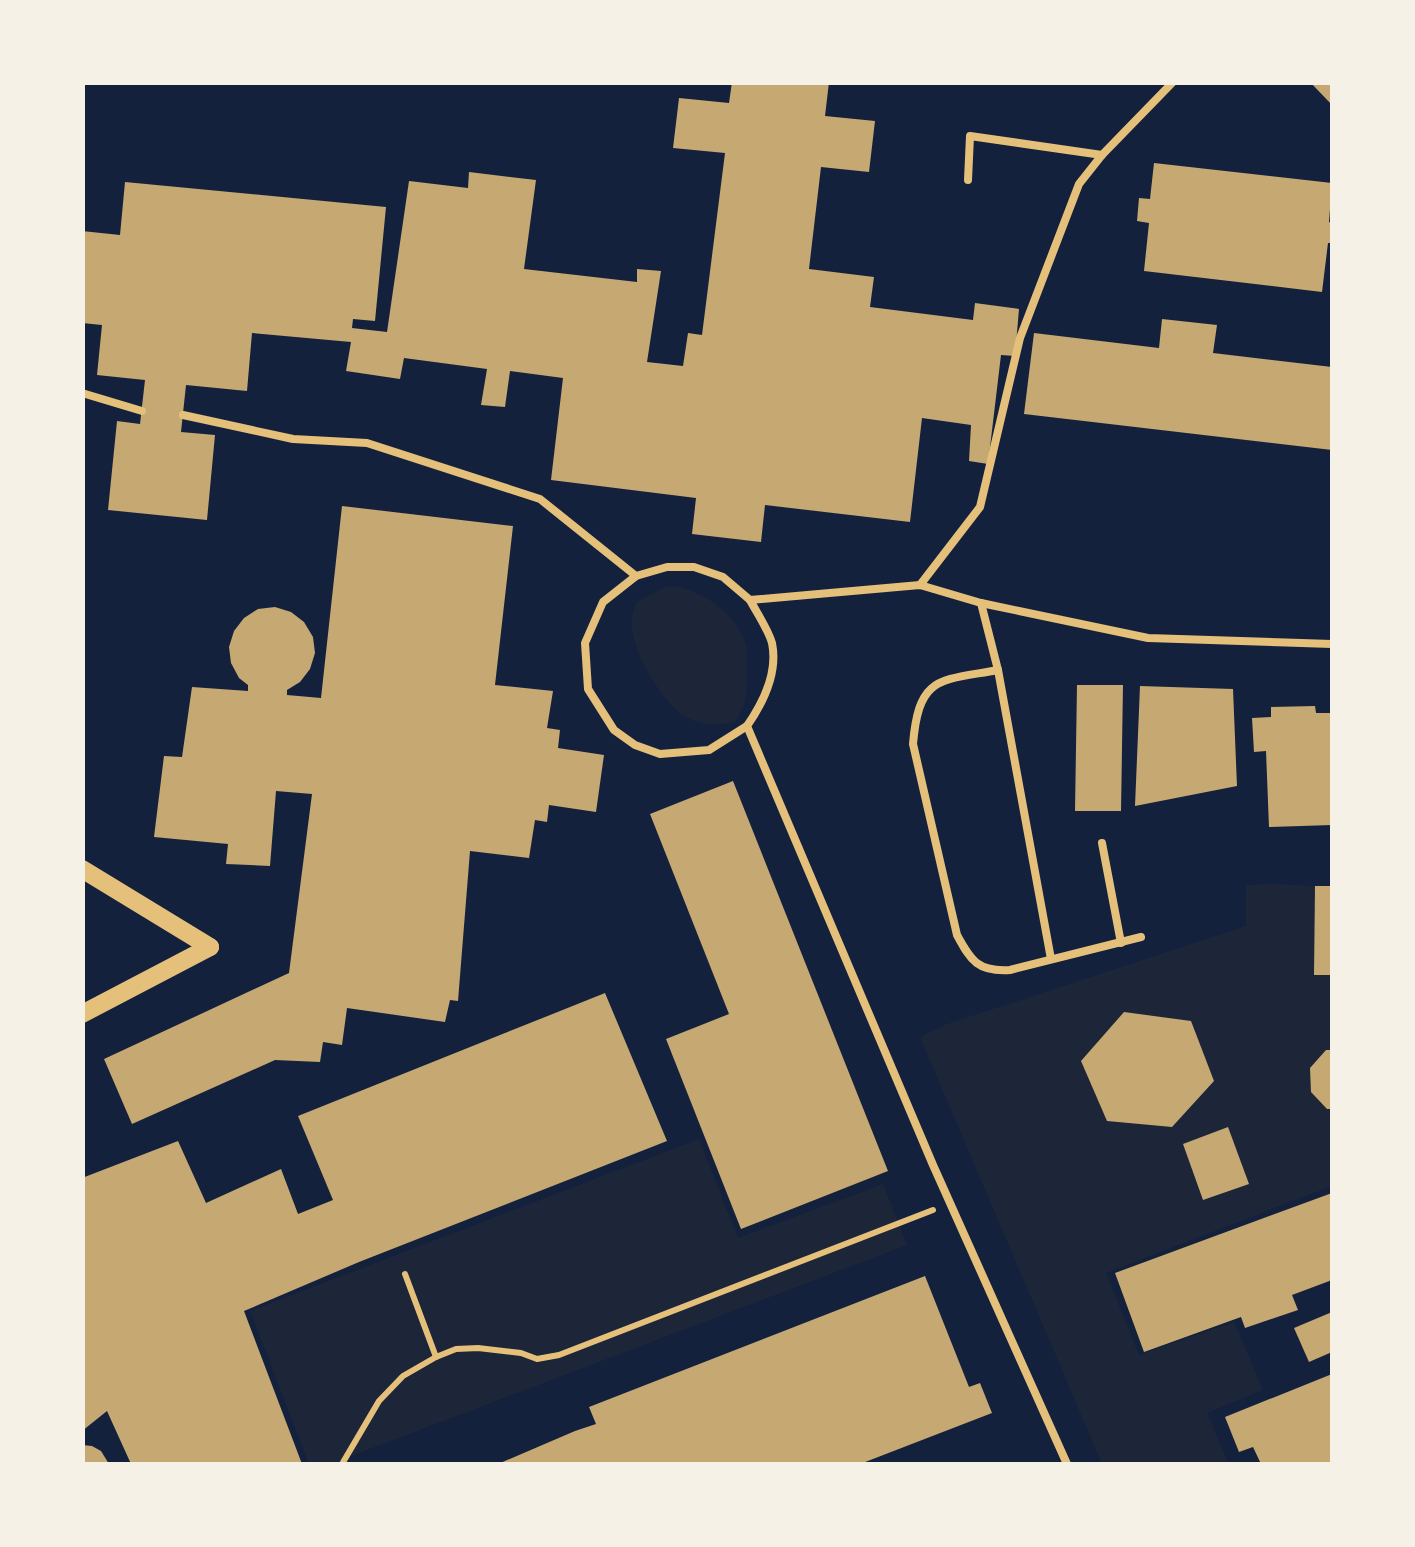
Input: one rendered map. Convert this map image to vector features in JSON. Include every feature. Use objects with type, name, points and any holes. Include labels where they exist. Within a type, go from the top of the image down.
[{"type":"street","points":[[82,869],[210,947],[82,1014]]},
{"type":"lane","points":[[920,585],[980,507],[1020,338],[1078,184],[1173,82]]},
{"type":"lane","points":[[968,180],[970,136],[1102,155]]},
{"type":"lane","points":[[82,393],[142,411]]},
{"type":"lane","points":[[183,415],[293,440],[367,443],[540,500],[636,576]]},
{"type":"lane","points":[[667,567],[694,568],[723,577],[750,600],[772,642],[772,669],[761,706],[747,726],[709,750],[660,754],[634,745],[614,730],[588,689],[585,643],[603,602],[636,576],[667,567]]},
{"type":"lane","points":[[750,600],[920,585],[981,603],[1148,638],[1332,644]]},
{"type":"lane","points":[[981,603],[998,670],[1051,959]]},
{"type":"lane","points":[[998,670],[943,680],[928,690],[916,716],[913,744],[957,936],[976,964],[994,971],[1140,937]]},
{"type":"lane","points":[[747,726],[950,1203],[1067,1464]]},
{"type":"lane","points":[[1102,843],[1121,942]]},
{"type":"path","points":[[342,1464],[379,1400],[402,1376],[436,1357],[456,1349],[478,1348],[521,1352],[537,1359],[559,1355],[950,1203]]},
{"type":"path","points":[[405,1274],[436,1357]]},
{"type":"shaded area","points":[[667,586],[704,597],[725,613],[741,633],[747,651],[747,691],[735,722],[711,724],[688,718],[668,701],[641,658],[632,629],[634,610],[637,602]]},
{"type":"shaded area","points":[[1246,885],[1315,886],[1314,974],[1332,975],[1332,1186],[1106,1273],[1139,1355],[1234,1322],[1263,1390],[1207,1413],[1229,1464],[1102,1464],[920,1037],[947,1024],[1246,926]]},
{"type":"shaded area","points":[[699,1139],[738,1238],[883,1184],[907,1245],[330,1464],[309,1464],[250,1311]]},
{"type":"building","points":[[732,82],[829,82],[825,116],[875,121],[869,172],[821,167],[809,269],[874,277],[870,307],[973,320],[975,303],[1019,309],[1015,356],[1001,355],[988,464],[969,461],[971,425],[922,418],[910,522],[765,505],[761,542],[692,534],[696,498],[551,480],[563,378],[510,371],[505,407],[481,405],[487,369],[404,358],[400,379],[346,371],[351,342],[252,333],[247,391],[186,385],[181,432],[215,435],[207,520],[108,510],[117,421],[140,424],[145,380],[97,375],[102,325],[82,323],[82,231],[120,235],[125,182],[386,207],[375,321],[353,319],[352,328],[387,332],[409,181],[468,188],[469,172],[536,180],[524,269],[637,282],[637,269],[661,271],[647,362],[683,366],[688,333],[702,335],[725,153],[673,148],[679,98],[729,103]]},
{"type":"building","points":[[1310,82],[1332,82],[1332,105]]},
{"type":"building","points":[[1154,163],[1332,183],[1332,243],[1328,243],[1322,292],[1144,271],[1149,223],[1137,221],[1139,198],[1150,199]]},
{"type":"building","points":[[1162,319],[1217,325],[1213,353],[1332,367],[1332,450],[1024,414],[1034,333],[1159,348]]},
{"type":"building","points":[[342,506],[513,526],[495,685],[553,691],[547,728],[560,730],[558,748],[604,755],[596,812],[549,805],[547,822],[535,820],[529,858],[470,851],[458,1001],[450,1000],[445,1022],[347,1008],[342,1045],[323,1042],[320,1062],[275,1060],[132,1124],[104,1059],[289,973],[312,794],[276,791],[270,866],[226,864],[228,844],[154,837],[164,756],[182,757],[192,687],[248,691],[248,685],[231,663],[229,647],[244,618],[258,609],[275,607],[304,622],[313,637],[315,653],[310,669],[287,690],[287,695],[321,698]]},
{"type":"building","points":[[1077,685],[1123,685],[1121,811],[1075,811]]},
{"type":"building","points":[[1140,686],[1233,689],[1237,786],[1135,806]]},
{"type":"building","points":[[1315,706],[1316,713],[1332,713],[1332,825],[1269,827],[1266,751],[1254,752],[1252,718],[1271,717],[1271,707]]},
{"type":"building","points":[[733,781],[888,1171],[741,1229],[666,1039],[729,1014],[650,814]]},
{"type":"building","points":[[1315,886],[1332,886],[1332,975],[1314,975]]},
{"type":"building","points":[[605,993],[667,1141],[244,1311],[302,1464],[131,1464],[107,1411],[82,1431],[82,1178],[178,1141],[206,1203],[281,1169],[298,1214],[333,1200],[298,1116]]},
{"type":"building","points":[[1124,1012],[1191,1021],[1214,1081],[1172,1127],[1107,1121],[1081,1061]]},
{"type":"building","points":[[1326,1050],[1332,1050],[1332,1109],[1327,1109],[1311,1092],[1310,1068]]},
{"type":"building","points":[[1228,1127],[1249,1184],[1203,1200],[1183,1144]]},
{"type":"building","points":[[1332,1193],[1332,1280],[1292,1295],[1298,1310],[1245,1328],[1241,1317],[1144,1352],[1115,1273]]},
{"type":"building","points":[[925,1276],[969,1387],[980,1383],[992,1413],[860,1464],[498,1464],[596,1424],[589,1407]]},
{"type":"building","points":[[1332,1312],[1332,1352],[1309,1362],[1294,1328]]},
{"type":"building","points":[[1332,1374],[1332,1464],[1261,1464],[1253,1447],[1239,1452],[1225,1417]]},
{"type":"building","points":[[82,1445],[101,1451],[109,1464],[82,1464]]}]
